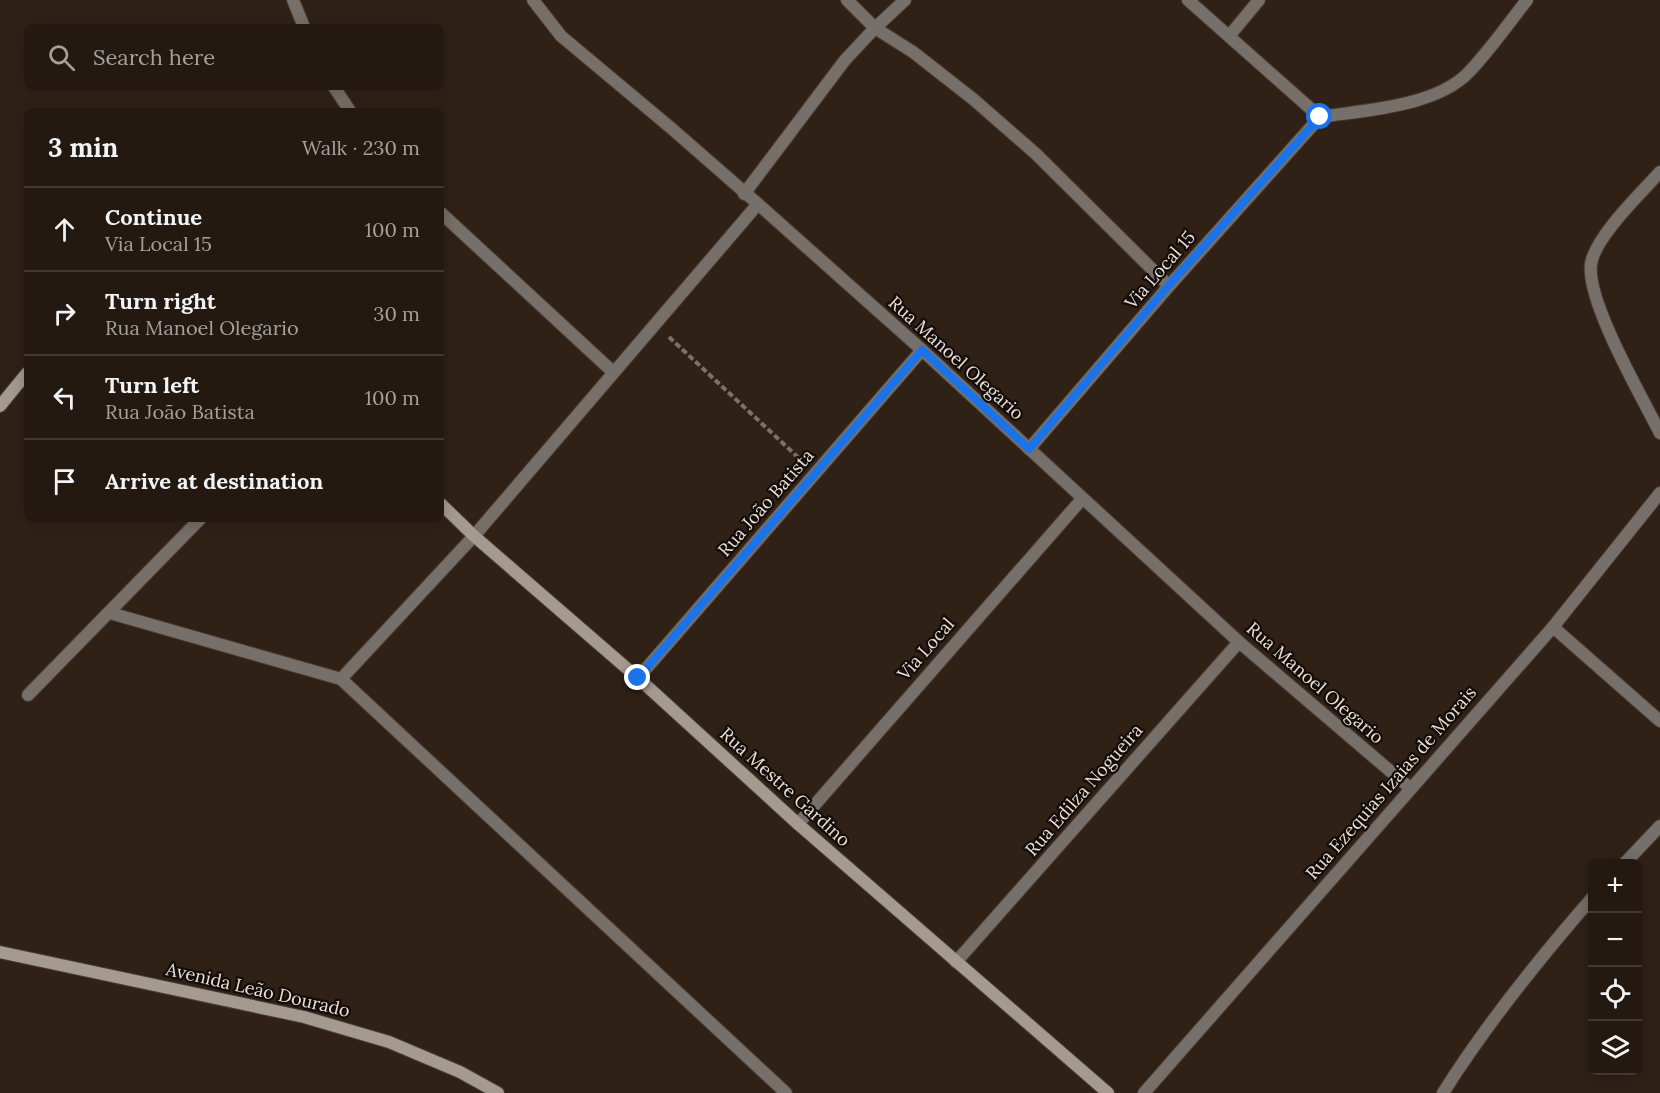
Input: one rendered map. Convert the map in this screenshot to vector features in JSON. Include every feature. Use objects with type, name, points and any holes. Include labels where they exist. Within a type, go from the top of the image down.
[{"type":"main road","points":[[0,406],[24,377]]},
{"type":"main road","name":"Rua Mestre Gardino","points":[[444,507],[474,536],[638,678],[798,824],[1108,1093]]},
{"type":"main road","name":"Avenida Leão Dourado","points":[[0,952],[304,1017],[389,1042],[460,1072],[498,1093]]},
{"type":"street","points":[[293,0],[303,24]]},
{"type":"street","name":"Rua Manoel Olegario","points":[[533,0],[540,12],[561,36],[758,204],[922,350],[1239,642],[1410,788]]},
{"type":"street","points":[[847,0],[875,28],[913,52],[973,99],[1036,154],[1169,285]]},
{"type":"street","points":[[744,194],[845,60],[906,0]]},
{"type":"street","points":[[1188,0],[1320,117],[1418,100],[1444,90],[1468,73],[1527,0]]},
{"type":"street","points":[[1230,35],[1259,0]]},
{"type":"street","points":[[336,90],[348,108]]},
{"type":"street","name":"Via Local 15","points":[[1029,449],[1169,285],[1320,117]]},
{"type":"street","points":[[1660,172],[1604,236],[1591,262],[1592,281],[1607,326],[1660,434]]},
{"type":"street","points":[[341,679],[474,536],[758,204]]},
{"type":"street","points":[[444,216],[613,372]]},
{"type":"street","name":"Rua João Batista","points":[[638,678],[922,350]]},
{"type":"street","name":"Rua Ezequias Izaias de Morais","points":[[1144,1093],[1553,627],[1660,493]]},
{"type":"street","name":"Via Local","points":[[798,824],[1082,499]]},
{"type":"street","points":[[28,695],[197,522]]},
{"type":"street","points":[[110,613],[341,679],[786,1093]]},
{"type":"street","points":[[1553,627],[1660,721]]},
{"type":"street","name":"Rua Edilza Nogueira","points":[[956,962],[1239,642]]},
{"type":"street","points":[[1629,859],[1660,826]]},
{"type":"street","points":[[1443,1093],[1494,1017],[1542,955],[1588,904]]},
{"type":"path","points":[[655,324],[815,474]]},
{"type":"route","points":[[638,678],[922,350],[1029,449],[1169,285],[1320,117]]}]
